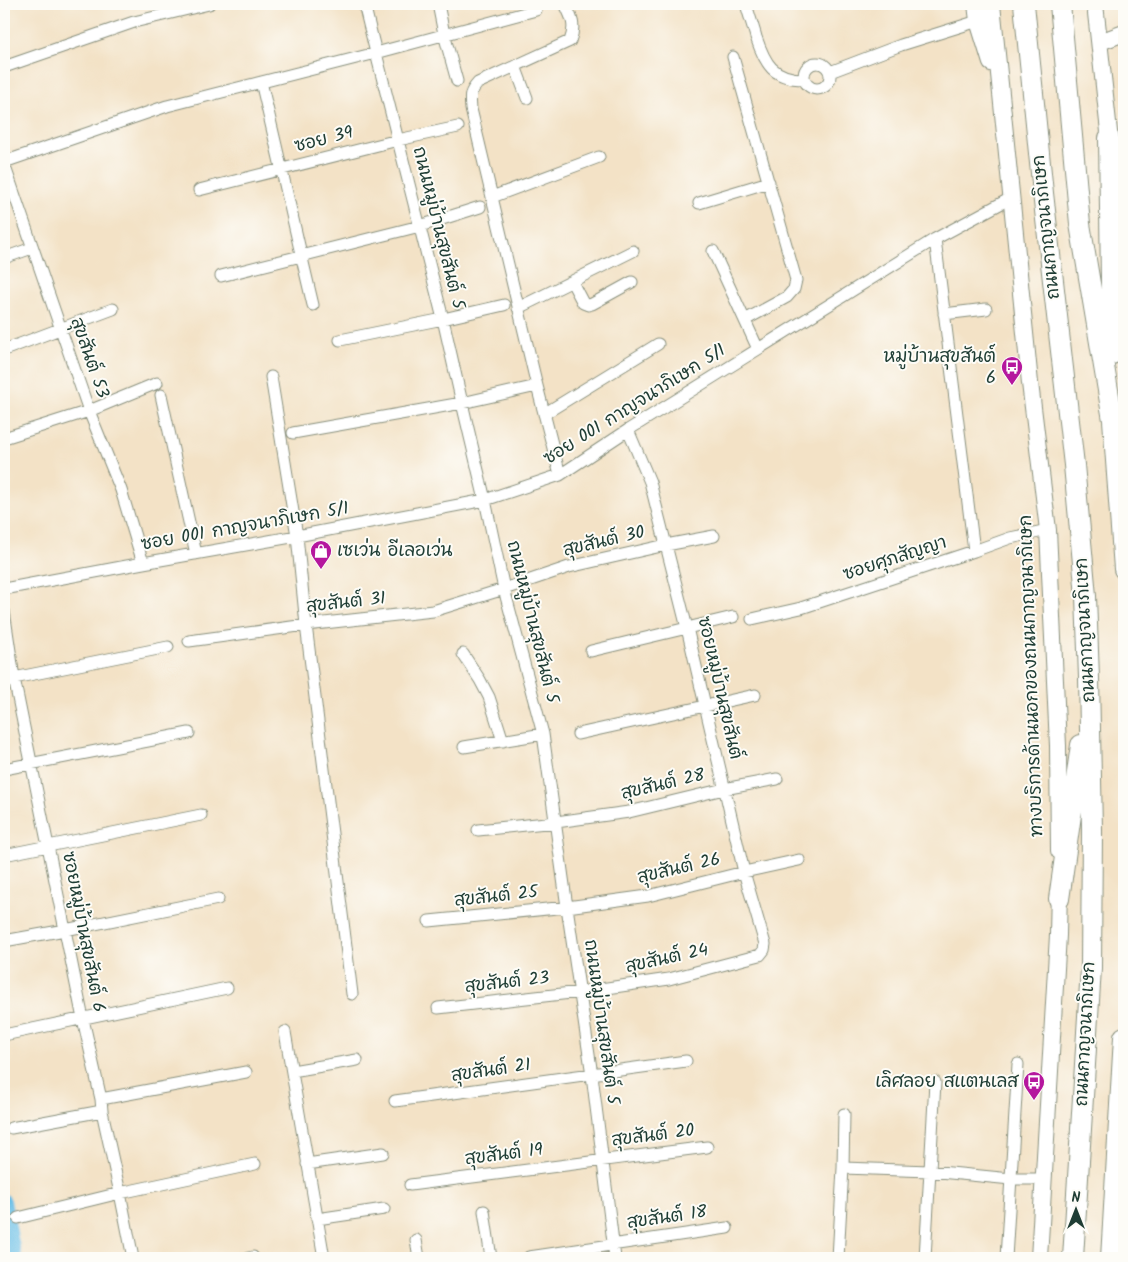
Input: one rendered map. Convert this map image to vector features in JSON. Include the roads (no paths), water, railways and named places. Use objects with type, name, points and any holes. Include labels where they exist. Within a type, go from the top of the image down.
[{"type":"highway","name":"ถนนกาญจนาภิเษก","points":[[1024,4],[1074,465],[1086,596],[1092,830],[1091,968],[1072,1258]]},
{"type":"highway","name":"ถนนกาญจนาภิเษก","points":[[1060,4],[1080,224],[1113,420],[1124,569]]},
{"type":"highway","points":[[1109,138],[1113,420]]},
{"type":"highway","points":[[1059,899],[1089,678]]},
{"type":"highway","points":[[1111,1258],[1124,1037]]},
{"type":"main road","points":[[976,4],[978,21],[1001,94]]},
{"type":"main road","name":"ทางบริการด้านนอกของถนนกาญจนาภิเษก","points":[[992,4],[1030,383],[1048,530],[1058,746],[1058,935],[1039,1258]]},
{"type":"main road","points":[[1095,4],[1109,138],[1124,231]]},
{"type":"main road","points":[[1100,4],[1100,38]]},
{"type":"main road","points":[[1100,38],[1124,33]]},
{"type":"street","points":[[4,67],[134,22],[209,4]]},
{"type":"street","name":"ถนนหมู่บ้านสุขสันต์ 5","points":[[364,4],[444,319],[504,589],[543,734],[566,907],[592,1074],[615,1258]]},
{"type":"street","points":[[438,4],[457,81]]},
{"type":"street","points":[[560,475],[518,308],[471,110],[470,96],[478,83],[570,41],[574,32],[574,23],[565,4]]},
{"type":"street","points":[[746,4],[759,47],[766,62],[773,70],[783,76],[804,79]]},
{"type":"street","points":[[4,163],[167,106],[536,10]]},
{"type":"street","points":[[830,72],[901,45],[978,21]]},
{"type":"street","points":[[733,57],[796,280],[794,289],[787,298],[745,320]]},
{"type":"street","points":[[816,62],[824,64],[831,75],[828,83],[819,89],[809,86],[804,79],[805,70],[816,62]]},
{"type":"street","points":[[515,66],[527,98]]},
{"type":"street","points":[[261,82],[313,304]]},
{"type":"street","name":"ซอย 39","points":[[199,190],[398,140],[458,128]]},
{"type":"street","points":[[492,197],[599,157]]},
{"type":"street","name":"สุขสันต์ 53","points":[[4,163],[89,411],[121,490],[143,563]]},
{"type":"street","points":[[699,203],[769,182]]},
{"type":"street","name":"ซอย 001 กาญจนาภิเษก 5/1","points":[[4,589],[485,500],[560,475],[628,430],[935,239],[1011,198]]},
{"type":"street","points":[[221,276],[420,226],[480,207]]},
{"type":"street","points":[[935,239],[974,551]]},
{"type":"street","points":[[4,258],[32,248]]},
{"type":"street","points":[[518,308],[633,251]]},
{"type":"street","points":[[713,251],[758,349]]},
{"type":"street","points":[[572,282],[583,303],[588,305],[632,282]]},
{"type":"street","points":[[340,340],[504,305]]},
{"type":"street","points":[[944,314],[986,309]]},
{"type":"street","points":[[4,350],[113,310]]},
{"type":"street","points":[[544,414],[658,344]]},
{"type":"street","points":[[271,377],[297,536],[306,625],[352,994]]},
{"type":"street","points":[[4,438],[89,411],[156,383]]},
{"type":"street","points":[[293,433],[462,403],[537,386]]},
{"type":"street","points":[[161,395],[196,554]]},
{"type":"street","name":"ซอยหมู่บ้านสุขสันต์","points":[[628,430],[650,482],[687,628],[744,872],[765,944],[764,950],[760,955]]},
{"type":"street","name":"ซอยศุภสัญญา","points":[[752,620],[801,608],[1010,538],[1048,530]]},
{"type":"street","name":"สุขสันต์ 30","points":[[504,589],[569,567],[714,536]]},
{"type":"street","name":"สุขสันต์ 31","points":[[189,641],[306,625],[433,611],[504,589]]},
{"type":"street","name":"ซอยหมู่บ้านสุขสันต์ 6","points":[[4,611],[9,679],[32,764],[82,1019],[101,1099],[133,1258]]},
{"type":"street","points":[[592,651],[733,617]]},
{"type":"street","points":[[9,679],[168,647]]},
{"type":"street","points":[[463,654],[489,697],[503,741]]},
{"type":"street","points":[[578,734],[755,695]]},
{"type":"street","points":[[4,769],[190,733]]},
{"type":"street","points":[[464,747],[543,734]]},
{"type":"street","name":"สุขสันต์ 28","points":[[478,830],[629,812],[777,778]]},
{"type":"street","points":[[4,855],[201,815]]},
{"type":"street","name":"สุขสันต์ 26","points":[[566,907],[648,896],[799,860]]},
{"type":"street","points":[[4,941],[218,899]]},
{"type":"street","name":"สุขสันต์ 25","points":[[429,922],[566,907]]},
{"type":"street","name":"สุขสันต์ 24","points":[[580,992],[669,979],[760,955]]},
{"type":"street","points":[[4,1036],[227,988]]},
{"type":"street","name":"สุขสันต์ 23","points":[[438,1008],[580,992]]},
{"type":"street","points":[[285,1032],[324,1258]]},
{"type":"street","points":[[292,1071],[357,1060]]},
{"type":"street","name":"สุขสันต์ 21","points":[[395,1101],[686,1061]]},
{"type":"street","points":[[1006,1258],[1018,1064]]},
{"type":"street","points":[[101,1099],[246,1072]]},
{"type":"street","points":[[925,1258],[935,1082]]},
{"type":"street","points":[[11,1128],[102,1111]]},
{"type":"street","points":[[838,1258],[844,1114]]},
{"type":"street","name":"สุขสันต์ 20","points":[[603,1160],[707,1147]]},
{"type":"street","points":[[308,1164],[383,1153]]},
{"type":"street","name":"สุขสันต์ 19","points":[[410,1185],[603,1160]]},
{"type":"street","points":[[18,1218],[120,1193],[255,1164]]},
{"type":"street","points":[[843,1168],[930,1171],[1011,1178],[1044,1178]]},
{"type":"street","points":[[317,1219],[384,1209]]},
{"type":"street","points":[[484,1211],[491,1258]]},
{"type":"street","name":"สุขสันต์ 18","points":[[529,1257],[727,1228]]},
{"type":"street","points":[[416,1240],[419,1258]]},
{"type":"waterway","points":[[4,1201],[15,1258]]},
{"type":"place","name":"หมู่บ้านสุขสันต์ 6","points":[[1012,386]]},
{"type":"place","name":"เซเว่น อีเลอเว่น","points":[[321,570]]},
{"type":"place","name":"เลิศลอย สแตนเลส","points":[[1034,1101]]}]
